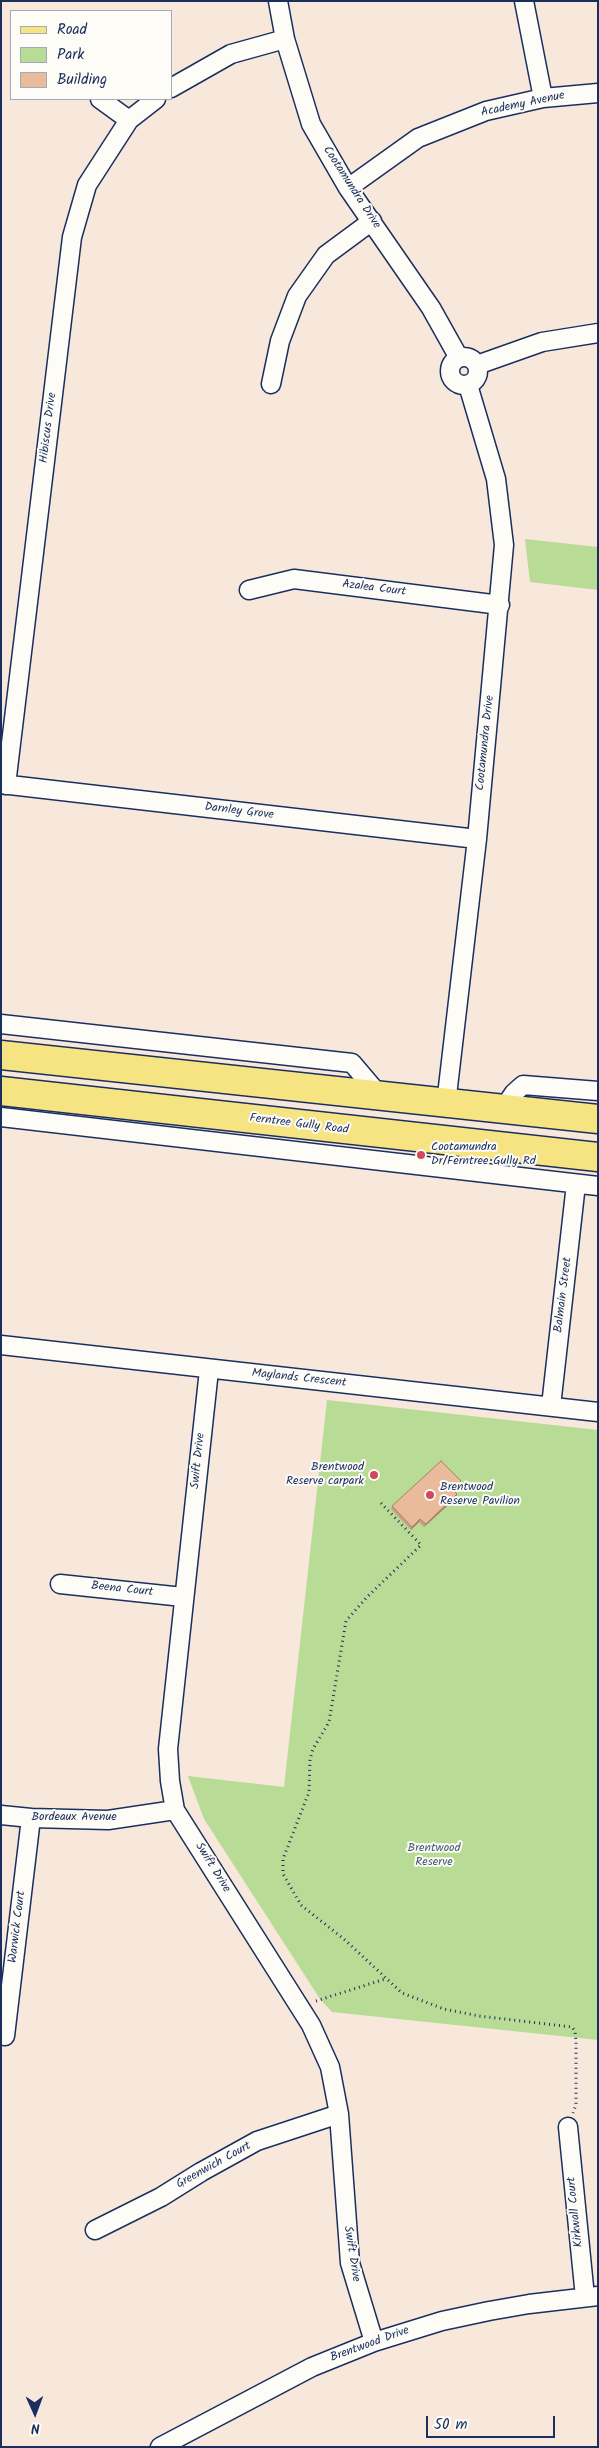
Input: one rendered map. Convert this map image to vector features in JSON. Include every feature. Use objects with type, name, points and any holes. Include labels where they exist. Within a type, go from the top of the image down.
[{"type":"main road","points":[[12,1056],[598,1119]]},
{"type":"main road","name":"Ferntree Gully Road","points":[[1,1091],[598,1157]]},
{"type":"main road","points":[[442,1141],[446,1104]]},
{"type":"street","name":"Cootamundra Drive","points":[[278,1],[285,39],[311,124],[348,188],[431,308],[459,358]]},
{"type":"street","points":[[524,1],[543,98]]},
{"type":"street","points":[[172,87],[231,54],[285,39]]},
{"type":"street","name":"Academy Avenue","points":[[348,188],[418,138],[486,111],[543,98],[598,93]]},
{"type":"street","points":[[101,100],[129,120]]},
{"type":"street","name":"Hibiscus Drive","points":[[3,785],[72,237],[87,185],[129,120],[155,100]]},
{"type":"street","points":[[271,384],[280,341],[297,296],[326,254],[372,221]]},
{"type":"street","points":[[477,365],[542,342],[598,333]]},
{"type":"street","points":[[459,358],[469,358],[477,365],[478,375],[468,385],[459,384],[452,378],[452,364],[459,358]]},
{"type":"street","name":"Cootamundra Drive","points":[[446,1104],[477,839],[500,605],[504,545],[496,479],[468,385]]},
{"type":"street","name":"Azalea Court","points":[[249,590],[294,579],[500,605]]},
{"type":"street","name":"Darnley Grove","points":[[3,785],[477,839]]},
{"type":"street","points":[[1,1024],[352,1063],[380,1096]]},
{"type":"street","points":[[12,1056],[26,1026]]},
{"type":"street","points":[[503,1109],[523,1084],[598,1091]]},
{"type":"street","points":[[1,1117],[598,1186]]},
{"type":"street","name":"Balmain Street","points":[[550,1406],[576,1184]]},
{"type":"street","name":"Maylands Crescent","points":[[1,1345],[209,1370],[598,1412]]},
{"type":"street","name":"Swift Drive","points":[[209,1370],[183,1596],[168,1749],[175,1810],[311,2025],[330,2067],[339,2114],[350,2263],[374,2342]]},
{"type":"street","name":"Beena Court","points":[[60,1584],[183,1596]]},
{"type":"street","name":"Bordeaux Avenue","points":[[1,1815],[31,1818],[108,1820],[175,1810]]},
{"type":"street","name":"Warwick Court","points":[[5,2036],[31,1818]]},
{"type":"street","name":"Greenwich Court","points":[[95,2230],[161,2197],[201,2172],[257,2142],[339,2114]]},
{"type":"street","name":"Kirkwall Court","points":[[568,2127],[591,2297]]},
{"type":"street","name":"Brentwood Drive","points":[[160,2447],[312,2367],[374,2342],[442,2321],[489,2311],[591,2297]]},
{"type":"path","points":[[380,1503],[421,1544],[367,1597],[346,1621],[329,1722],[313,1749],[310,1760],[309,1792],[283,1859],[283,1874],[301,1905],[345,1940],[402,1993],[444,2009],[480,2016],[572,2027],[575,2031],[576,2041],[576,2106],[568,2127]]},
{"type":"path","points":[[316,2001],[385,1979]]},
{"type":"green space","points":[[525,539],[598,547],[598,590],[530,582]]},
{"type":"green space","name":"Brentwood Reserve","points":[[327,1400],[598,1430],[598,2040],[332,2012],[320,1999],[204,1819],[188,1776],[284,1787]]},
{"type":"building","name":"Brentwood Reserve Pavilion","points":[[441,1461],[461,1481],[452,1489],[457,1494],[426,1524],[420,1519],[412,1527],[392,1506]]},
{"type":"place","name":"Cootamundra Dr/Ferntree Gully Rd","points":[[421,1155]]},
{"type":"place","name":"Brentwood Reserve carpark","points":[[374,1475]]},
{"type":"place","name":"Brentwood Reserve Pavilion","points":[[430,1495]]}]
